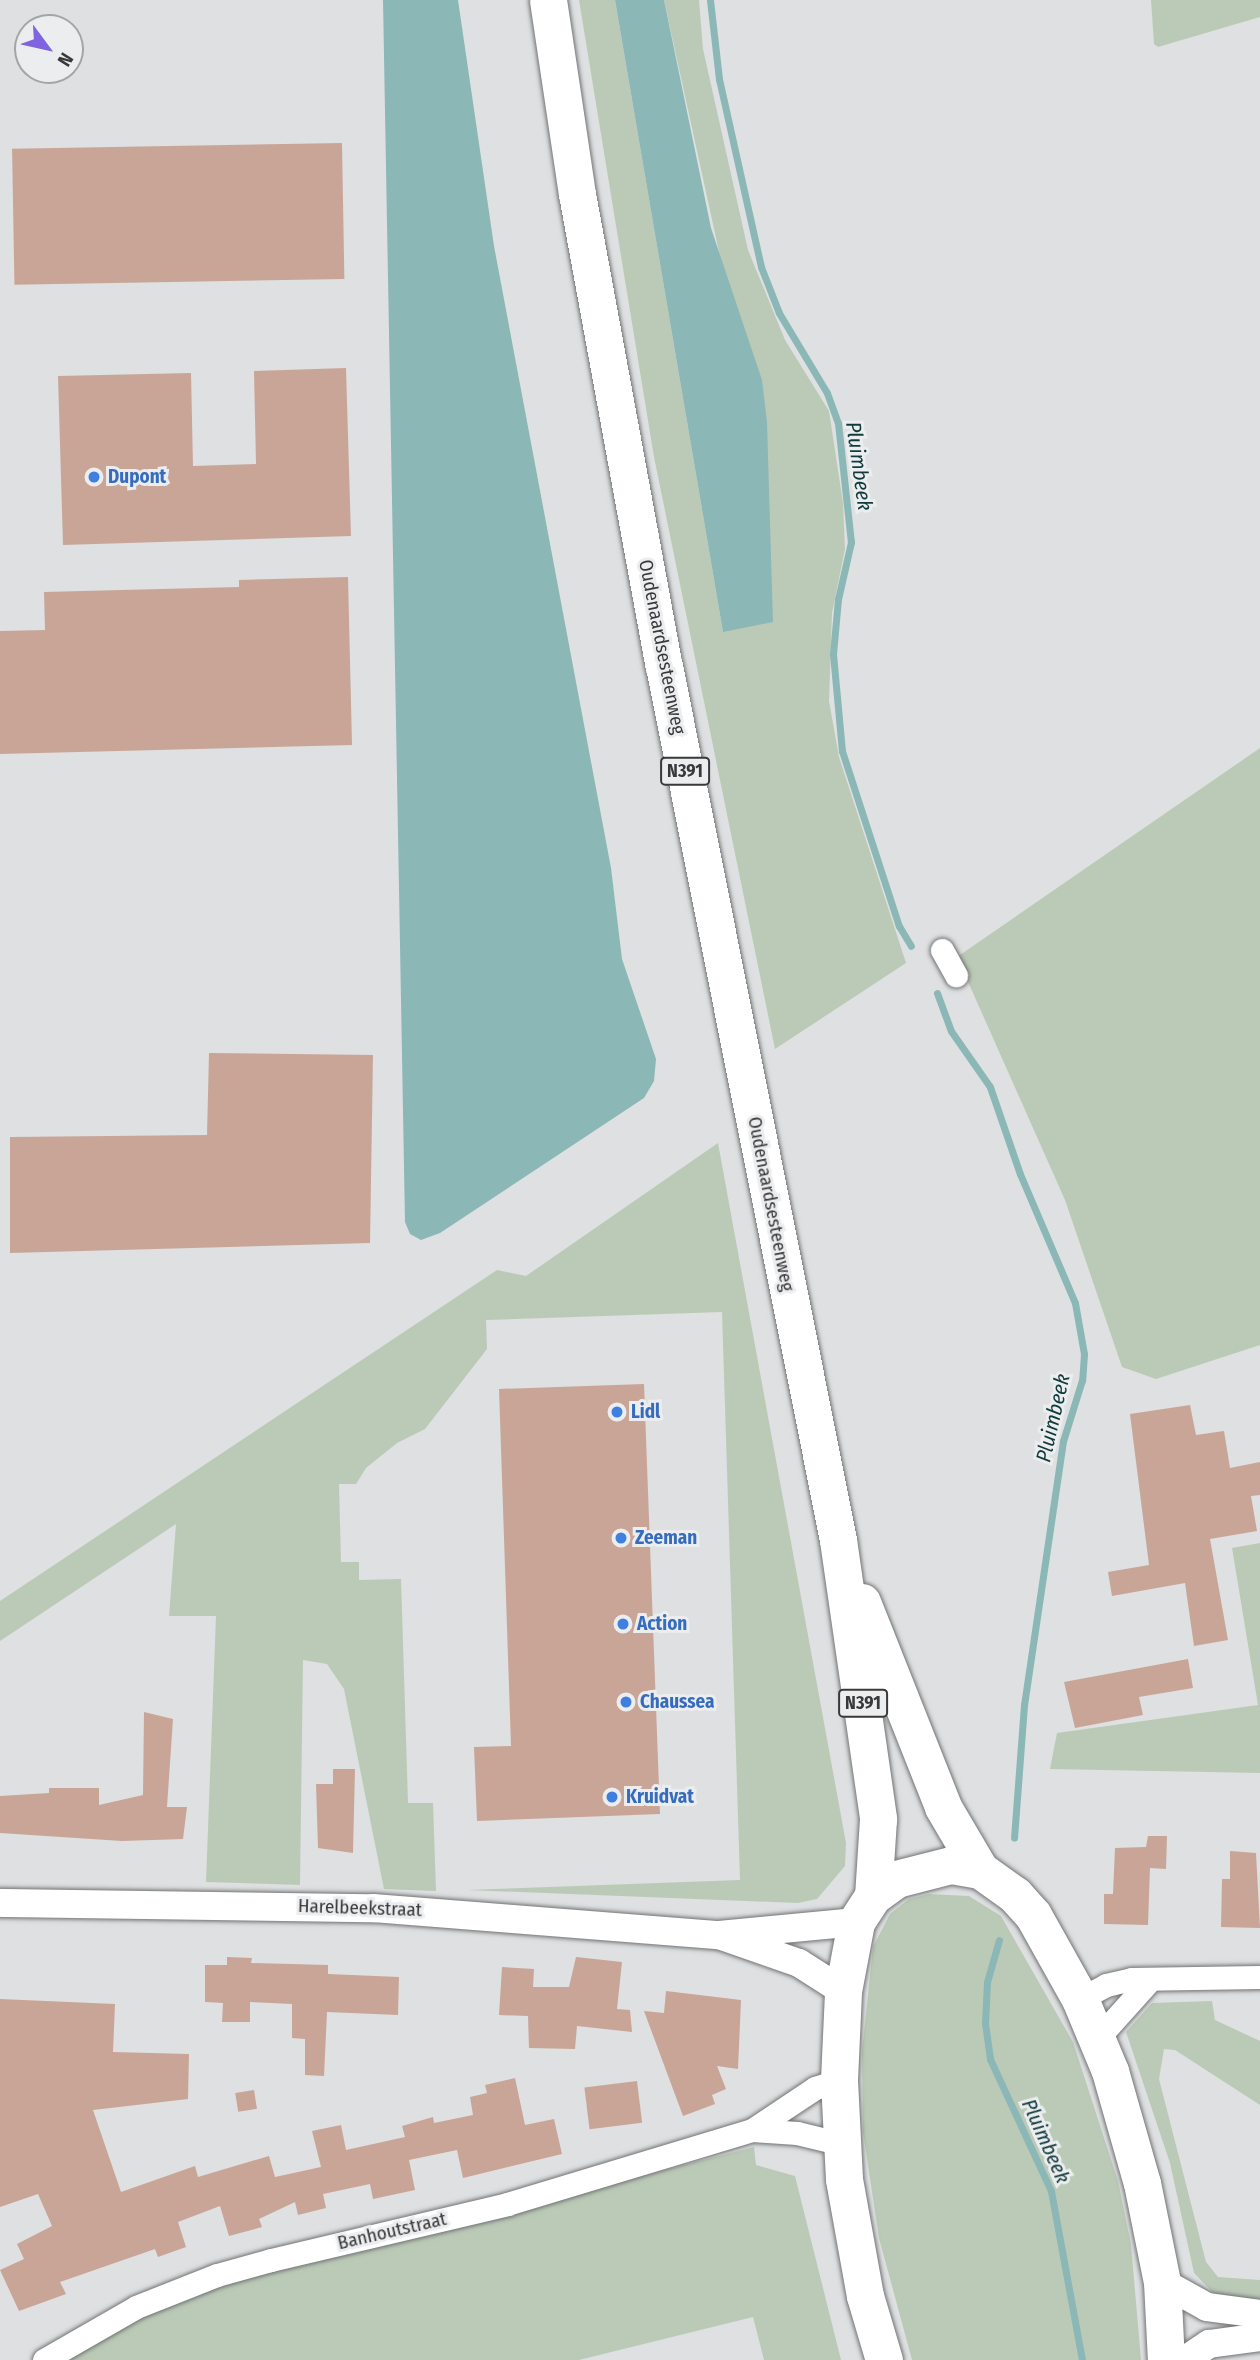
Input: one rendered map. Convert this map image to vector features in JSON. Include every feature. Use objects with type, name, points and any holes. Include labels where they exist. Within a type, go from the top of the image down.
[{"type":"main road","name":"Oudenaardsesteenweg","points":[[548,0],[577,194],[664,666],[838,1539],[878,1819],[865,1909]]},
{"type":"main road","name":"Oudenaardsesteenweg","points":[[838,1539],[943,1807],[980,1870]]},
{"type":"main road","points":[[865,1909],[896,1879],[928,1868],[980,1870]]},
{"type":"main road","name":"N391","points":[[980,1870],[1016,1895],[1033,1914],[1080,1999],[1097,2039],[1126,2120],[1162,2282],[1166,2360]]},
{"type":"main road","name":"N391","points":[[865,1909],[843,1992],[839,2080],[842,2144],[853,2239],[884,2360]]},
{"type":"street","points":[[942,950],[956,975]]},
{"type":"street","name":"Harelbeekstraat","points":[[0,1903],[373,1908],[719,1935],[865,1909]]},
{"type":"street","name":"Harelbeekstraat","points":[[719,1935],[799,1963],[843,1992]]},
{"type":"street","points":[[1080,1999],[1106,1985],[1150,1980],[1260,1977]]},
{"type":"street","points":[[1097,2039],[1150,1980]]},
{"type":"street","name":"Banhoutstraat","points":[[44,2360],[136,2307],[217,2275],[507,2204],[752,2130],[815,2088],[839,2080]]},
{"type":"street","name":"Banhoutstraat","points":[[752,2130],[797,2133],[842,2144]]},
{"type":"street","points":[[1162,2282],[1207,2307],[1260,2314]]},
{"type":"street","points":[[1185,2360],[1209,2344],[1260,2337]]},
{"type":"green space","points":[[579,0],[615,0],[723,632],[725,279],[664,0],[699,0],[703,49],[748,250],[785,340],[829,411],[843,503],[845,549],[832,613],[829,701],[839,757],[906,963],[775,1049],[654,457]]},
{"type":"green space","points":[[1151,0],[1260,0],[1260,17],[1158,47],[1154,44]]},
{"type":"green space","points":[[1260,748],[1260,1345],[1156,1379],[1122,1367],[1065,1200],[957,957]]},
{"type":"green space","points":[[718,1143],[846,1843],[845,1866],[817,1899],[798,1903],[467,1890],[740,1880],[722,1312],[486,1320],[487,1349],[425,1429],[397,1443],[366,1468],[356,1484],[339,1484],[341,1562],[359,1562],[359,1580],[401,1579],[408,1803],[433,1803],[436,1891],[384,1889],[344,1689],[327,1664],[303,1660],[300,1885],[206,1882],[216,1616],[169,1616],[176,1524],[0,1641],[0,1601],[497,1270],[526,1276]]},
{"type":"green space","points":[[1260,1543],[1260,1773],[1050,1769],[1057,1733],[1258,1705],[1232,1548]]},
{"type":"green space","points":[[929,1894],[969,1896],[1001,1916],[1073,2042],[1118,2181],[1131,2244],[1141,2360],[912,2360],[879,2238],[863,2132],[862,2052],[873,1947],[890,1914],[909,1899]]},
{"type":"green space","points":[[1212,2001],[1215,2020],[1260,2041],[1260,2105],[1175,2050],[1164,2049],[1159,2079],[1206,2262],[1218,2277],[1260,2280],[1260,2303],[1221,2301],[1194,2273],[1170,2163],[1126,2032],[1152,2003]]},
{"type":"green space","points":[[754,2147],[756,2165],[795,2176],[841,2360],[764,2360],[753,2317],[579,2360],[58,2360],[155,2309],[226,2282]]},
{"type":"water","points":[[383,0],[458,0],[494,246],[611,868],[622,959],[656,1059],[654,1081],[644,1098],[440,1233],[421,1240],[410,1234],[405,1222]]},
{"type":"water","points":[[615,0],[664,0],[711,228],[762,380],[767,422],[773,622],[723,632]]},
{"type":"building","points":[[342,143],[344,279],[14,285],[12,149]]},
{"type":"building","points":[[346,368],[351,536],[63,545],[58,376],[191,373],[193,466],[256,464],[254,371]]},
{"type":"building","points":[[348,577],[352,745],[0,754],[0,631],[45,630],[44,592],[239,587],[239,580]]},
{"type":"building","points":[[209,1053],[373,1055],[370,1243],[10,1253],[10,1137],[207,1135]]},
{"type":"building","points":[[644,1384],[660,1814],[477,1821],[474,1747],[511,1746],[499,1389]]},
{"type":"building","points":[[1190,1405],[1196,1435],[1224,1431],[1230,1468],[1260,1462],[1260,1495],[1251,1496],[1257,1531],[1210,1539],[1228,1640],[1194,1646],[1185,1583],[1112,1596],[1108,1572],[1149,1565],[1130,1414]]},
{"type":"building","points":[[1188,1659],[1193,1688],[1139,1697],[1143,1715],[1075,1728],[1064,1682]]},
{"type":"building","points":[[144,1712],[173,1719],[167,1807],[187,1807],[183,1839],[122,1841],[0,1833],[0,1796],[49,1793],[49,1788],[99,1788],[99,1805],[143,1795]]},
{"type":"building","points":[[333,1769],[355,1769],[353,1853],[318,1848],[316,1784],[333,1784]]},
{"type":"building","points":[[1148,1836],[1167,1836],[1166,1869],[1150,1868],[1148,1925],[1104,1924],[1104,1894],[1113,1894],[1115,1848],[1146,1847]]},
{"type":"building","points":[[1230,1851],[1256,1853],[1260,1928],[1221,1927],[1222,1879],[1230,1879]]},
{"type":"building","points":[[227,1957],[252,1958],[251,1963],[328,1965],[328,1974],[399,1977],[398,2015],[327,2012],[324,2076],[305,2075],[305,2039],[292,2038],[292,2004],[250,2002],[250,2022],[222,2022],[223,2003],[205,2002],[205,1965],[227,1965]]},
{"type":"building","points":[[576,1957],[622,1962],[617,2009],[630,2010],[632,2032],[577,2026],[575,2049],[529,2048],[528,2016],[499,2015],[502,1967],[534,1969],[533,1987],[569,1987]]},
{"type":"building","points":[[666,1991],[741,2000],[738,2069],[717,2066],[726,2089],[712,2095],[715,2104],[683,2116],[644,2011],[664,2013]]},
{"type":"building","points":[[0,1999],[115,2004],[113,2052],[189,2054],[188,2099],[93,2110],[121,2192],[195,2166],[198,2177],[269,2156],[275,2177],[321,2167],[312,2131],[341,2125],[346,2150],[405,2137],[402,2126],[433,2117],[434,2123],[473,2115],[470,2097],[487,2093],[485,2085],[515,2078],[525,2125],[554,2119],[562,2154],[463,2178],[457,2150],[409,2160],[415,2190],[373,2199],[370,2184],[323,2194],[326,2208],[298,2215],[295,2202],[259,2219],[262,2227],[229,2236],[220,2206],[178,2222],[186,2247],[158,2257],[155,2249],[60,2282],[66,2294],[19,2311],[0,2270],[24,2259],[17,2244],[52,2226],[38,2194],[0,2207]]},
{"type":"building","points":[[637,2081],[642,2123],[590,2129],[584,2087]]},
{"type":"building","points":[[254,2090],[257,2109],[238,2112],[235,2093]]},
{"type":"waterway","name":"Pluimbeek","points":[[710,0],[719,79],[761,267],[779,313],[827,393],[838,423],[851,542],[838,599],[833,654],[842,751],[899,926],[911,946]]},
{"type":"waterway","name":"Pluimbeek","points":[[937,993],[951,1031],[990,1087],[1020,1174],[1075,1303],[1084,1354],[1082,1380],[1063,1441],[1024,1705],[1014,1838]]},
{"type":"waterway","name":"Pluimbeek","points":[[999,1940],[987,1982],[985,2023],[990,2059],[1051,2191],[1082,2360]]},
{"type":"place","name":"Dupont","points":[[94,477]]},
{"type":"place","name":"Lidl","points":[[617,1412]]},
{"type":"place","name":"Zeeman","points":[[621,1538]]},
{"type":"place","name":"Action","points":[[623,1624]]},
{"type":"place","name":"Chaussea","points":[[626,1702]]},
{"type":"place","name":"Kruidvat","points":[[612,1797]]}]
